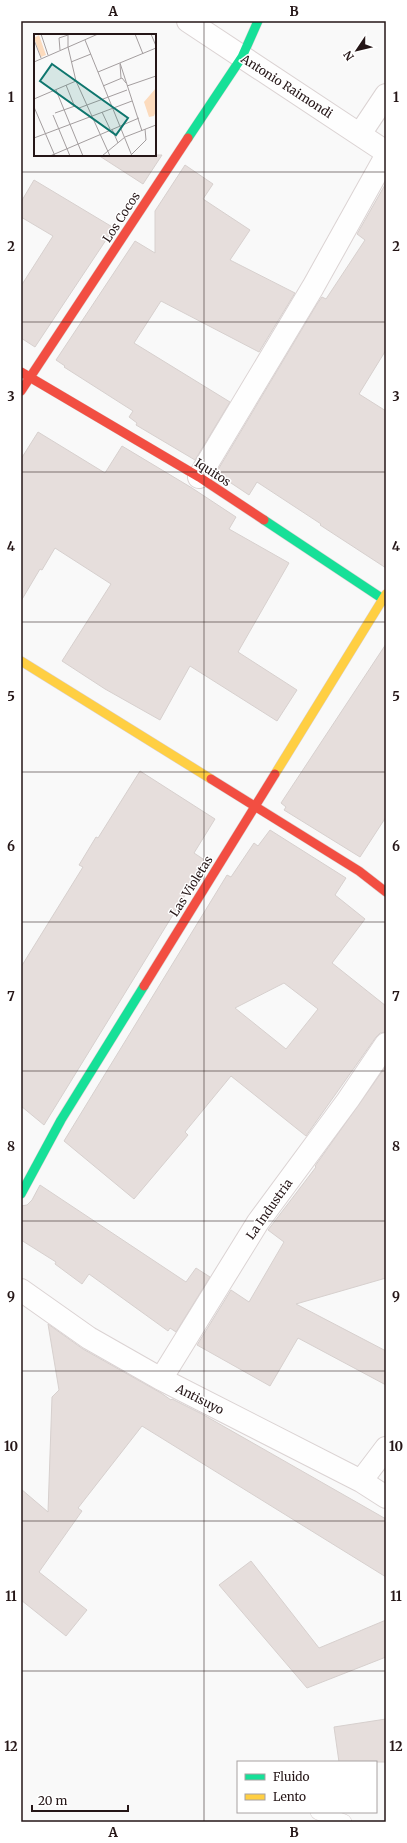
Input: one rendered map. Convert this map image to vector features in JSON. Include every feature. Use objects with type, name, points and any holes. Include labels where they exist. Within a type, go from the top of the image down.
[{"type":"street","name":"Antonio Raimondi","points":[[188,21],[386,152]]},
{"type":"street","name":"Los Cocos","points":[[21,391],[242,57],[258,21]]},
{"type":"street","points":[[360,134],[386,94]]},
{"type":"street","points":[[199,477],[313,287],[386,156]]},
{"type":"street","name":"Iquitos","points":[[21,372],[199,477],[385,598]]},
{"type":"street","name":"Las Violetas","points":[[21,1194],[61,1120],[255,805],[385,598]]},
{"type":"street","points":[[21,661],[360,871],[386,892]]},
{"type":"street","name":"La Industria","points":[[161,1379],[258,1222],[348,1100],[386,1044]]},
{"type":"street","name":"Antisuyo","points":[[21,1290],[89,1338],[161,1379],[361,1481],[386,1497]]},
{"type":"street","points":[[361,1481],[386,1448]]},
{"type":"lane","points":[[321,1813],[344,1822]]},
{"type":"building","points":[[162,155],[143,184],[100,156]]},
{"type":"building","points":[[185,165],[213,184],[203,199],[250,230],[230,260],[295,293],[259,352],[161,301],[134,343],[230,402],[195,460],[136,425],[137,423],[129,417],[133,411],[64,367],[65,366],[56,360],[135,241],[155,253],[155,211]]},
{"type":"building","points":[[34,180],[114,228],[35,347],[21,338],[21,286],[53,236],[21,217],[21,202]]},
{"type":"building","points":[[386,183],[386,350],[359,394],[386,411],[386,568],[257,482],[249,495],[216,473],[317,304],[322,297],[326,299],[365,240],[357,234]]},
{"type":"building","points":[[38,432],[105,473],[122,446],[192,488],[236,517],[229,529],[289,563],[238,652],[297,690],[277,721],[190,666],[160,720],[105,689],[62,661],[111,584],[55,548],[42,570],[40,569],[21,601],[21,459]]},
{"type":"building","points":[[386,644],[386,817],[360,857],[284,810],[286,807],[281,803]]},
{"type":"building","points":[[140,771],[215,819],[194,853],[206,861],[44,1125],[21,1106],[21,967],[83,867],[79,865],[96,837],[98,838]]},
{"type":"building","points":[[270,830],[346,878],[335,895],[365,919],[332,963],[386,1006],[386,1032],[380,1033],[376,1037],[306,1136],[231,1076],[185,1132],[188,1135],[134,1199],[64,1141],[227,875],[231,877],[254,843],[258,846]],"holes":[[[284,983],[318,1009],[286,1049],[235,1008]]]},
{"type":"building","points":[[386,1066],[386,1278],[296,1304],[386,1351],[386,1385],[298,1338],[270,1386],[197,1345],[231,1290],[249,1302],[284,1242],[268,1230],[316,1167],[315,1166]]},
{"type":"building","points":[[40,1185],[186,1282],[196,1268],[210,1277],[176,1332],[170,1328],[168,1331],[89,1274],[82,1284],[55,1264],[56,1262],[21,1240],[21,1206],[27,1205],[32,1200]]},
{"type":"building","points":[[48,1324],[83,1349],[171,1400],[172,1399],[202,1414],[386,1519],[386,1577],[142,1426],[78,1508],[82,1511],[39,1572],[87,1610],[66,1636],[21,1600],[21,1489],[48,1512],[52,1397],[59,1390]]},
{"type":"building","points":[[251,1561],[319,1648],[386,1620],[386,1657],[307,1688],[219,1585]]},
{"type":"building","points":[[386,1719],[386,1762],[339,1761],[334,1727]]},
{"type":"traffic: fast","points":[[188,138],[242,57],[258,21]]},
{"type":"traffic: fast","points":[[264,520],[386,601]]},
{"type":"traffic: fast","points":[[21,1194],[61,1120],[144,986]]},
{"type":"traffic: slow","points":[[275,774],[386,594]]},
{"type":"traffic: slow","points":[[21,661],[211,779]]},
{"type":"traffic: jam","points":[[21,391],[188,138]]},
{"type":"traffic: jam","points":[[21,372],[199,477],[264,520]]},
{"type":"traffic: jam","points":[[144,986],[275,774]]},
{"type":"traffic: jam","points":[[211,779],[359,871],[386,892]]}]
